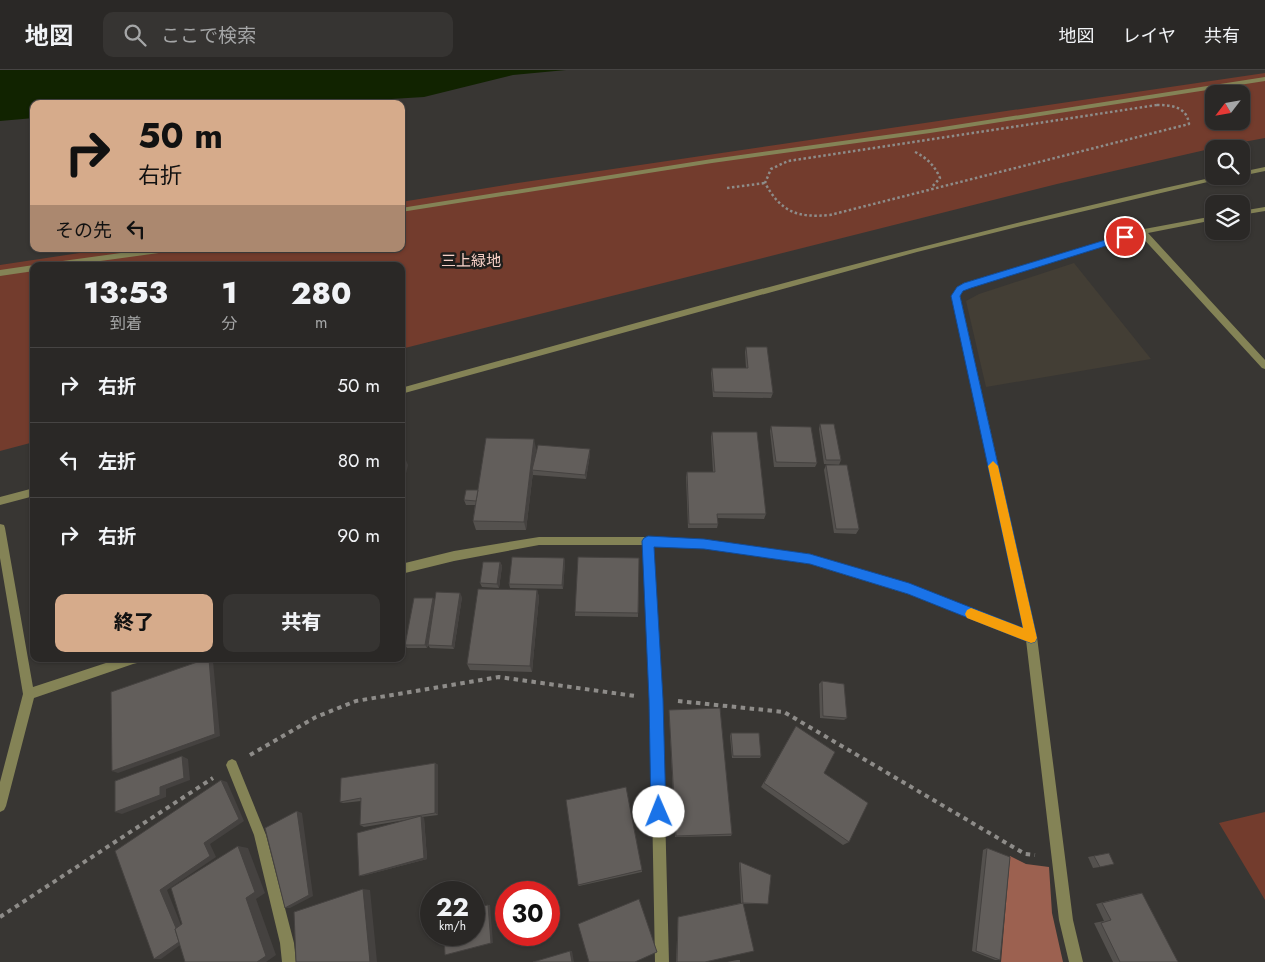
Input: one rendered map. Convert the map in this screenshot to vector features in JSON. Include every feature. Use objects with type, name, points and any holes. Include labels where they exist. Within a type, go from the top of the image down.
[{"type":"street","points":[[405,209],[712,161],[930,131],[1265,79]]},
{"type":"street","points":[[1250,172],[1265,169]]},
{"type":"street","points":[[405,390],[921,249],[1112,201],[1205,181]]},
{"type":"street","points":[[1250,212],[1265,209]]},
{"type":"street","points":[[1076,962],[1066,920],[1031,638],[956,296],[960,289],[967,285],[1142,232],[1205,220]]},
{"type":"street","points":[[1142,232],[1265,366]]},
{"type":"street","points":[[76,262],[145,252]]},
{"type":"street","points":[[0,273],[30,269]]},
{"type":"street","points":[[0,501],[30,493]]},
{"type":"street","points":[[0,528],[29,694],[0,806]]},
{"type":"street","points":[[405,568],[454,556],[538,542],[648,541],[704,544],[810,559],[909,589],[1031,638]]},
{"type":"street","points":[[648,541],[656,699],[662,962]]},
{"type":"street","points":[[29,694],[124,662]]},
{"type":"street","points":[[232,765],[260,835],[287,943],[289,962]]},
{"type":"path","points":[[1156,105],[1172,106],[1185,112],[1189,117],[1189,124],[1185,126],[830,215],[817,216],[793,211],[779,204],[765,183],[771,169],[788,161],[1156,105]]},
{"type":"path","points":[[890,146],[907,148]]},
{"type":"path","points":[[913,151],[928,159],[936,168],[940,178],[935,186],[926,191]]},
{"type":"path","points":[[727,188],[765,183]]},
{"type":"path","points":[[0,917],[232,765],[316,717],[356,701],[499,677],[656,699],[784,712],[1025,854],[1058,858]]},
{"type":"shaded area","points":[[0,70],[566,70],[513,75],[424,97],[375,100],[30,100],[30,118],[0,121]]},
{"type":"shaded area","points":[[1074,263],[1151,359],[986,387],[966,301],[979,294]]},
{"type":"shaded area","points":[[1010,856],[1026,864],[1049,867],[1052,913],[1063,962],[1001,962]]},
{"type":"green space","name":"三上緑地","points":[[1265,73],[1265,138],[1250,141],[1205,140],[1205,150],[1057,184],[405,348],[405,262],[30,262],[30,443],[0,451],[0,265],[86,252],[405,252],[405,201],[511,184]]},
{"type":"green space","points":[[1265,812],[1265,900],[1219,823]]},
{"type":"building","points":[[746,347],[767,347],[773,393],[714,392],[712,368],[748,368]]},
{"type":"building","points":[[820,424],[834,424],[841,460],[826,460]]},
{"type":"building","points":[[771,426],[811,427],[817,463],[776,462]]},
{"type":"building","points":[[712,432],[757,432],[766,514],[717,514],[718,524],[689,524],[687,472],[715,472]]},
{"type":"building","points":[[486,438],[534,439],[524,522],[473,521]]},
{"type":"building","points":[[538,445],[590,449],[585,475],[532,470]]},
{"type":"building","points":[[826,465],[847,465],[859,529],[836,529]]},
{"type":"building","points":[[466,490],[478,490],[476,501],[464,500]]},
{"type":"building","points":[[512,557],[564,558],[562,585],[509,584]]},
{"type":"building","points":[[578,557],[639,558],[638,613],[575,612]]},
{"type":"building","points":[[483,562],[500,562],[497,584],[480,583]]},
{"type":"building","points":[[478,589],[537,590],[530,666],[467,664]]},
{"type":"building","points":[[436,592],[460,593],[452,646],[428,645]]},
{"type":"building","points":[[414,598],[433,598],[425,645],[405,645]]},
{"type":"building","points":[[197,662],[209,662],[215,734],[112,771],[111,692]]},
{"type":"building","points":[[822,681],[844,684],[847,718],[823,716]]},
{"type":"building","points":[[720,708],[732,834],[676,836],[669,710]]},
{"type":"building","points":[[796,726],[835,752],[824,773],[868,803],[849,842],[764,783]]},
{"type":"building","points":[[731,733],[759,733],[761,756],[733,756]]},
{"type":"building","points":[[182,756],[184,778],[160,787],[160,795],[115,812],[115,781]]},
{"type":"building","points":[[435,763],[435,813],[360,825],[361,798],[340,802],[341,778]]},
{"type":"building","points":[[221,780],[239,819],[204,843],[210,856],[160,890],[176,928],[179,942],[154,959],[115,851]]},
{"type":"building","points":[[626,787],[642,870],[578,885],[566,800]]},
{"type":"building","points":[[297,811],[309,895],[285,908],[265,828]]},
{"type":"building","points":[[421,816],[424,858],[359,876],[357,833]]},
{"type":"building","points":[[238,846],[255,892],[246,898],[266,956],[257,962],[185,962],[175,929],[182,924],[171,888]]},
{"type":"building","points":[[987,848],[1010,857],[1000,960],[976,951]]},
{"type":"building","points":[[1109,853],[1114,864],[1100,867],[1094,856]]},
{"type":"building","points":[[740,862],[771,875],[768,904],[743,903]]},
{"type":"building","points":[[363,889],[370,962],[296,962],[294,912]]},
{"type":"building","points":[[1142,893],[1178,962],[1120,962],[1101,923],[1111,920],[1102,903]]},
{"type":"building","points":[[639,899],[657,952],[635,962],[589,962],[578,924]]},
{"type":"building","points":[[743,903],[754,951],[705,962],[677,962],[678,917]]},
{"type":"building","points":[[488,905],[491,943],[485,945],[485,906]]},
{"type":"building","points":[[445,946],[480,946],[445,955]]},
{"type":"building","points":[[570,951],[572,962],[533,962]]},
{"type":"slow traffic","points":[[971,614],[1031,638],[993,466]]},
{"type":"route","points":[[659,812],[656,699],[648,541],[704,544],[810,559],[909,589],[1031,638],[956,296],[960,289],[967,285],[1125,237]]}]
